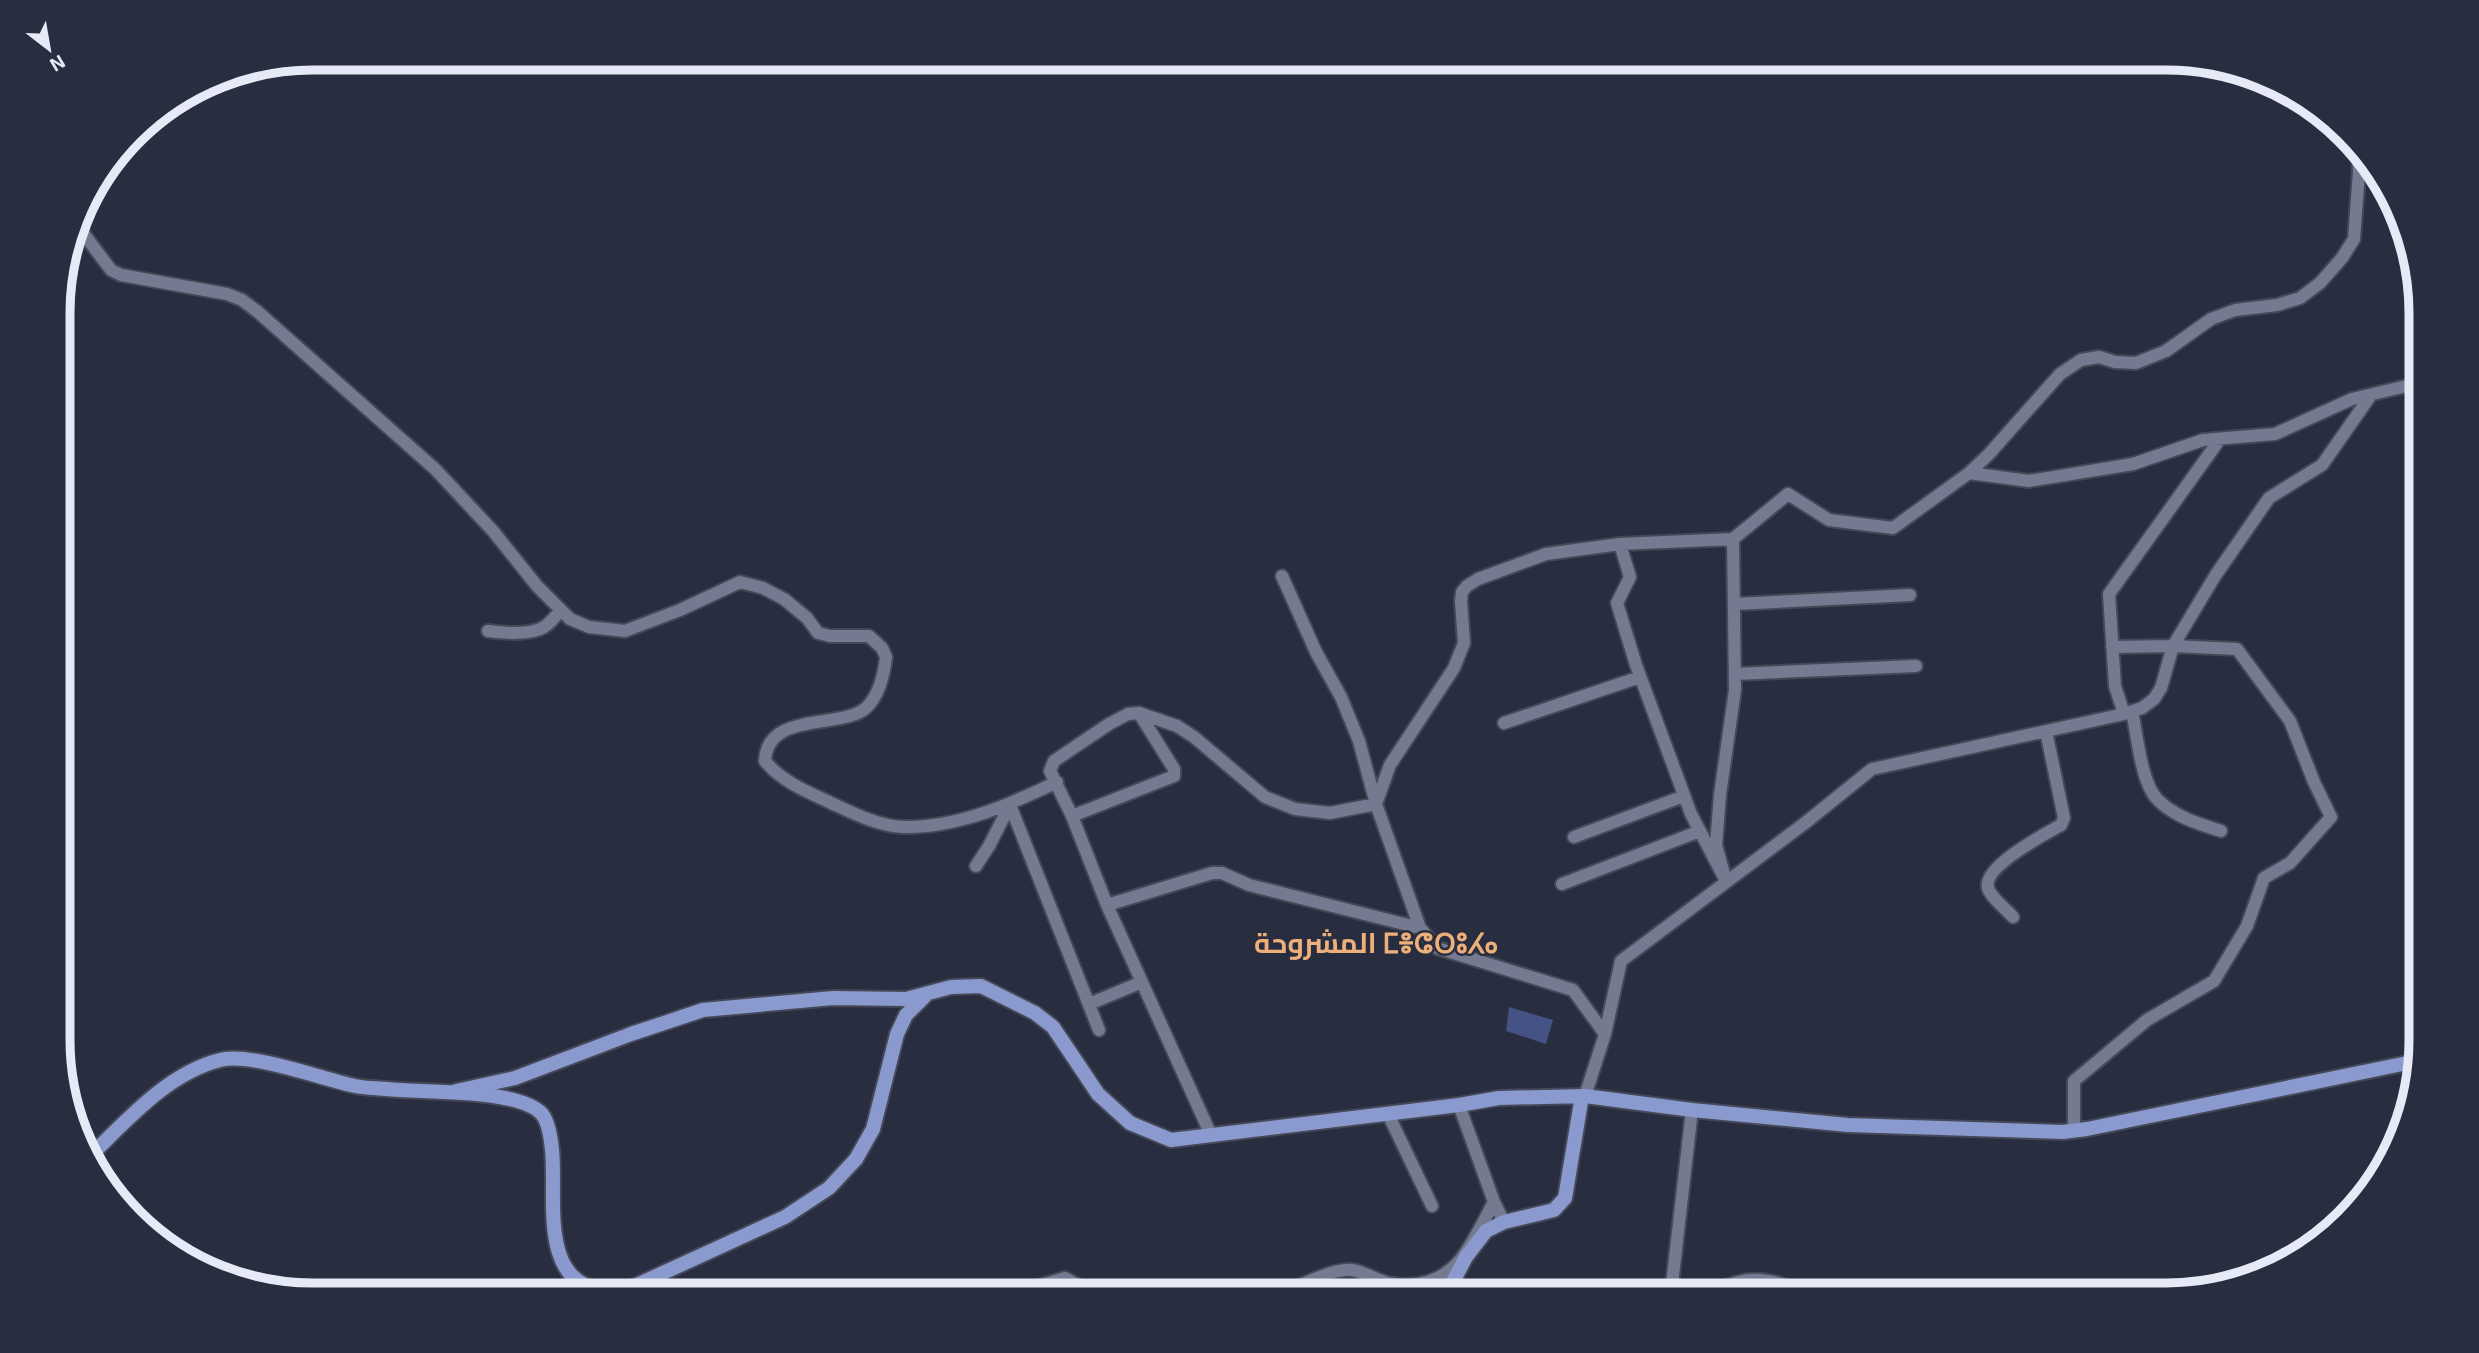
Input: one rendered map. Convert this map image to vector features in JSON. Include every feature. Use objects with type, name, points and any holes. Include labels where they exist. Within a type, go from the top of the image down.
[{"type":"main road","points":[[97,1150],[164,1088],[197,1066],[225,1059],[259,1061],[356,1086],[415,1092],[456,1091],[515,1078],[703,1010],[833,998],[906,999],[951,987],[981,986],[1035,1013],[1053,1027],[1098,1094],[1130,1123],[1171,1140],[1499,1098],[1584,1096],[1847,1125],[2045,1132],[2074,1130],[2407,1063]]},
{"type":"main road","points":[[641,1283],[785,1217],[829,1188],[856,1159],[873,1129],[897,1034],[906,1015],[927,994]]},
{"type":"main road","points":[[456,1091],[529,1105],[542,1115],[550,1135],[554,1163],[556,1243],[561,1262],[572,1277],[581,1283]]},
{"type":"main road","points":[[1453,1282],[1466,1257],[1486,1231],[1504,1222],[1554,1210],[1565,1198],[1584,1096]]},
{"type":"street","points":[[1376,804],[1390,765],[1454,668],[1464,643],[1462,592],[1478,579],[1546,554],[1620,544],[1733,538],[1788,494],[1829,520],[1894,528],[1969,472],[1989,454],[2060,374],[2081,360],[2099,357],[2115,362],[2136,363],[2166,351],[2211,319],[2235,310],[2277,305],[2300,298],[2320,283],[2342,258],[2354,239],[2359,165]]},
{"type":"street","points":[[84,234],[111,270],[121,275],[226,295],[242,300],[258,312],[435,469],[493,531],[537,586],[570,619],[589,627],[625,631],[680,610],[740,582],[763,588],[784,599],[807,618],[818,633],[830,636],[869,636],[882,648],[886,657],[875,696],[866,708],[854,715],[799,724],[771,741],[765,752],[765,761],[774,773],[813,795],[872,821],[902,827],[950,822],[1010,805],[1056,782]]},
{"type":"street","points":[[1969,472],[2029,481],[2133,464],[2203,440],[2275,434],[2352,399],[2409,386]]},
{"type":"street","points":[[1584,1096],[1605,1034],[1621,961],[1805,823],[1872,769],[2128,713],[2154,699],[2161,688],[2173,646],[2215,576],[2269,498],[2322,465],[2371,395]]},
{"type":"street","points":[[2220,439],[2109,594],[2115,686],[2128,713],[2147,780],[2157,800],[2188,820],[2221,831]]},
{"type":"street","points":[[1726,881],[1716,845],[1720,795],[1735,690],[1733,538]]},
{"type":"street","points":[[1620,544],[1630,578],[1617,603],[1640,677],[1684,796],[1726,881]]},
{"type":"street","points":[[1282,576],[1316,652],[1341,697],[1359,741],[1376,804],[1420,929],[1437,948],[1573,990],[1605,1034]]},
{"type":"street","points":[[1734,604],[1910,595]]},
{"type":"street","points":[[488,631],[504,633],[540,629],[550,623],[561,610]]},
{"type":"street","points":[[2074,1130],[2074,1081],[2147,1020],[2214,981],[2247,926],[2264,878],[2290,863],[2331,817],[2290,721],[2237,649],[2112,647]]},
{"type":"street","points":[[1735,674],[1916,666]]},
{"type":"street","points":[[1504,723],[1640,677]]},
{"type":"street","points":[[1211,1135],[1107,905],[1072,816],[1049,771],[1055,761],[1109,724],[1128,714],[1139,713],[1185,732],[1265,797],[1295,809],[1330,813],[1376,804]]},
{"type":"street","points":[[1072,816],[1174,776],[1174,769],[1139,713]]},
{"type":"street","points":[[2013,917],[1989,890],[1989,877],[2012,856],[2060,825],[2064,818],[2046,731]]},
{"type":"street","points":[[1574,837],[1684,796]]},
{"type":"street","points":[[976,866],[1010,805]]},
{"type":"street","points":[[1010,805],[1099,1030]]},
{"type":"street","points":[[1562,884],[1700,831]]},
{"type":"street","points":[[1107,905],[1200,876],[1222,873],[1248,885],[1420,929]]},
{"type":"street","points":[[1089,1003],[1142,982]]},
{"type":"street","points":[[1459,1105],[1494,1202],[1504,1222]]},
{"type":"street","points":[[1672,1282],[1692,1110]]},
{"type":"street","points":[[1388,1114],[1432,1206]]},
{"type":"street","points":[[1428,1282],[1461,1259],[1494,1202]]},
{"type":"street","points":[[1309,1282],[1353,1270],[1386,1282]]},
{"type":"street","points":[[1050,1283],[1065,1278],[1073,1283]]},
{"type":"street","points":[[1731,1282],[1762,1279],[1773,1282]]},
{"type":"shaded area","points":[[1509,1007],[1553,1020],[1546,1044],[1506,1031]]},
{"type":"district","name":"المشروحة ⵎⴻⵛⵔⵓⵃⴰ","points":[[1376,943]]}]
